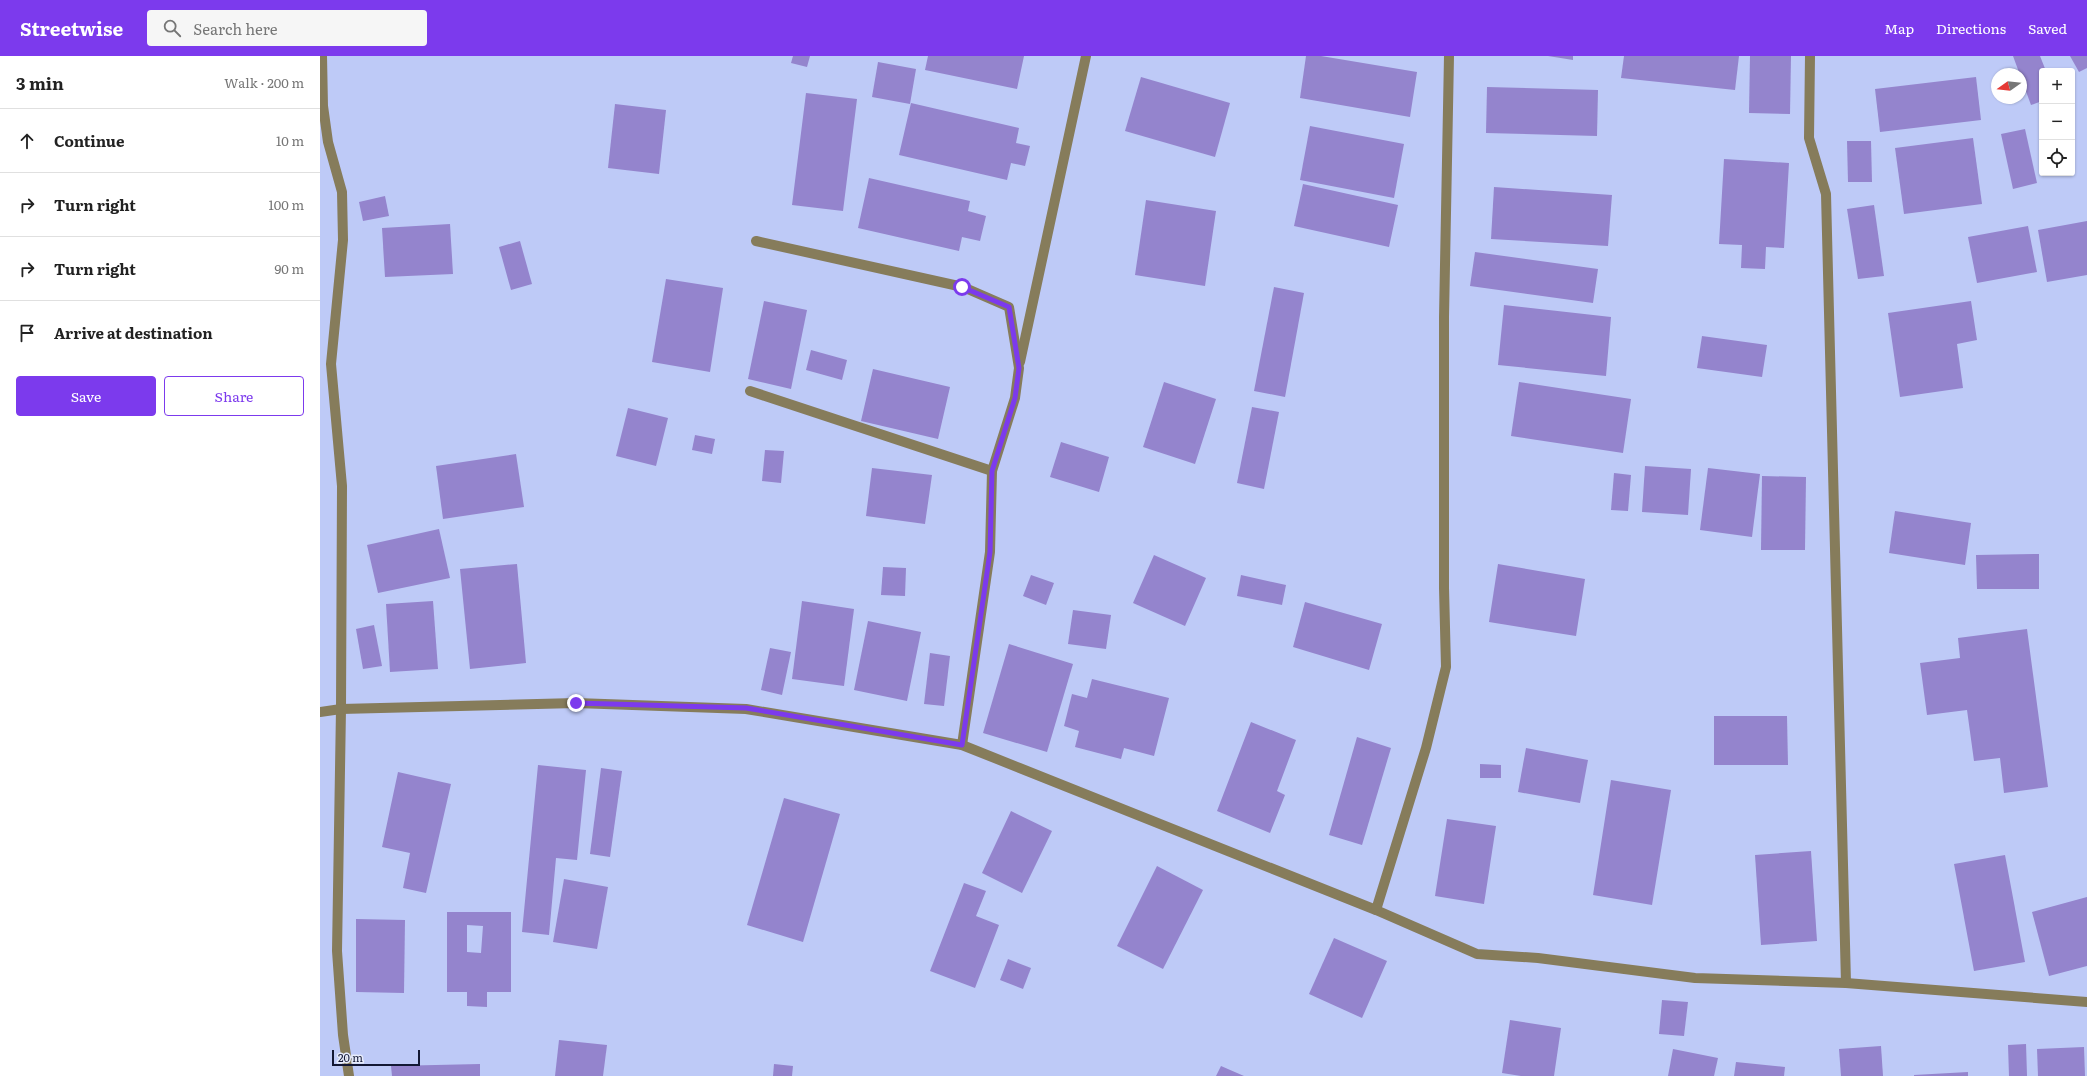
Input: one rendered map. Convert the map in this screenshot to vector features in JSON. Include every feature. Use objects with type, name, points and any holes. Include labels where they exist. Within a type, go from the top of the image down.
[{"type":"street","points":[[322,56],[323,106],[328,142],[342,192],[343,240],[331,364],[342,486],[341,709],[337,952],[343,1035],[349,1076]]},
{"type":"street","points":[[962,745],[990,552],[992,471],[1015,398],[1019,368],[1086,56]]},
{"type":"street","points":[[1376,910],[1426,748],[1446,667],[1444,317],[1449,56]]},
{"type":"street","points":[[1810,56],[1809,138],[1826,194],[1846,983]]},
{"type":"street","points":[[756,241],[962,287],[1009,307],[1019,368]]},
{"type":"street","points":[[750,391],[992,471]]},
{"type":"street","points":[[320,712],[341,709],[576,703],[746,708],[962,745],[1376,910],[1477,954],[1538,958],[1695,978],[1846,983],[2087,1002]]},
{"type":"building","points":[[793,56],[810,56],[807,67],[791,63]]},
{"type":"building","points":[[928,56],[1024,56],[1017,89],[925,70]]},
{"type":"building","points":[[1306,56],[1321,56],[1417,72],[1410,117],[1300,98]]},
{"type":"building","points":[[1548,56],[1573,56],[1573,60]]},
{"type":"building","points":[[1624,56],[1739,56],[1735,90],[1621,78]]},
{"type":"building","points":[[1750,56],[1791,56],[1790,114],[1749,113]]},
{"type":"building","points":[[2013,56],[2040,56],[2045,68],[2039,68],[2039,102],[2031,105],[2027,94],[2027,68],[2017,68]]},
{"type":"building","points":[[2070,56],[2087,56],[2087,68],[2079,72]]},
{"type":"building","points":[[878,62],[916,69],[910,104],[872,97]]},
{"type":"building","points":[[1141,77],[1230,103],[1215,157],[1125,131]]},
{"type":"building","points":[[1976,77],[1981,120],[1880,132],[1875,89]]},
{"type":"building","points":[[1487,87],[1598,90],[1597,136],[1486,133]]},
{"type":"building","points":[[806,93],[857,99],[843,211],[792,205]]},
{"type":"building","points":[[911,103],[1019,128],[1016,143],[1030,146],[1025,166],[1011,163],[1007,180],[899,155]]},
{"type":"building","points":[[615,104],[666,110],[659,174],[608,168]]},
{"type":"building","points":[[1310,126],[1404,144],[1394,198],[1300,180]]},
{"type":"building","points":[[2025,129],[2037,183],[2013,189],[2001,134]]},
{"type":"building","points":[[1973,138],[1982,204],[1904,214],[1895,148]]},
{"type":"building","points":[[1847,141],[1871,141],[1872,182],[1848,182]]},
{"type":"building","points":[[1724,159],[1789,163],[1784,248],[1766,247],[1765,269],[1741,268],[1742,245],[1719,244]]},
{"type":"building","points":[[869,178],[970,201],[968,211],[986,216],[980,241],[962,237],[959,251],[858,228]]},
{"type":"building","points":[[1303,184],[1398,205],[1389,247],[1294,226]]},
{"type":"building","points":[[1494,187],[1612,195],[1608,246],[1491,239]]},
{"type":"building","points":[[385,196],[389,216],[363,221],[359,202]]},
{"type":"building","points":[[1146,200],[1216,211],[1205,286],[1135,275]]},
{"type":"building","points":[[1874,205],[1884,276],[1858,279],[1847,209]]},
{"type":"building","points":[[2087,221],[2087,275],[2047,282],[2038,230]]},
{"type":"building","points":[[450,224],[453,274],[385,277],[382,228]]},
{"type":"building","points":[[2028,226],[2037,272],[1977,283],[1968,237]]},
{"type":"building","points":[[520,241],[532,284],[511,290],[499,247]]},
{"type":"building","points":[[1475,252],[1598,269],[1593,303],[1470,286]]},
{"type":"building","points":[[666,279],[723,288],[710,372],[652,362]]},
{"type":"building","points":[[1274,287],[1304,293],[1285,397],[1254,391]]},
{"type":"building","points":[[764,301],[807,310],[791,389],[748,379]]},
{"type":"building","points":[[1971,301],[1977,340],[1957,344],[1963,388],[1900,397],[1888,313]]},
{"type":"building","points":[[1504,305],[1611,317],[1606,376],[1498,365]]},
{"type":"building","points":[[1702,336],[1767,345],[1762,377],[1697,368]]},
{"type":"building","points":[[811,350],[847,360],[842,380],[806,370]]},
{"type":"building","points":[[873,369],[950,387],[938,439],[861,421]]},
{"type":"building","points":[[1164,382],[1216,399],[1195,464],[1143,447]]},
{"type":"building","points":[[1519,382],[1631,399],[1623,453],[1511,436]]},
{"type":"building","points":[[1252,407],[1279,412],[1264,489],[1237,483]]},
{"type":"building","points":[[628,408],[668,418],[656,466],[616,456]]},
{"type":"building","points":[[695,435],[715,439],[712,454],[692,450]]},
{"type":"building","points":[[1061,442],[1109,457],[1099,492],[1050,477]]},
{"type":"building","points":[[765,450],[784,451],[781,483],[762,481]]},
{"type":"building","points":[[516,454],[524,507],[443,519],[436,466]]},
{"type":"building","points":[[1645,466],[1691,469],[1688,515],[1642,512]]},
{"type":"building","points":[[872,468],[932,475],[925,524],[866,516]]},
{"type":"building","points":[[1708,468],[1760,474],[1752,537],[1700,530]]},
{"type":"building","points":[[1614,473],[1631,475],[1628,511],[1611,510]]},
{"type":"building","points":[[1762,476],[1806,477],[1805,550],[1761,550]]},
{"type":"building","points":[[1895,511],[1971,523],[1965,565],[1889,553]]},
{"type":"building","points":[[439,529],[450,578],[378,593],[367,545]]},
{"type":"building","points":[[2039,554],[2039,589],[1977,589],[1976,555]]},
{"type":"building","points":[[1154,555],[1206,578],[1185,626],[1133,603]]},
{"type":"building","points":[[517,564],[526,663],[470,669],[460,569]]},
{"type":"building","points":[[1498,564],[1585,579],[1576,636],[1489,622]]},
{"type":"building","points":[[883,567],[906,568],[905,596],[881,595]]},
{"type":"building","points":[[1031,575],[1054,583],[1046,605],[1023,596]]},
{"type":"building","points":[[1241,575],[1286,585],[1282,605],[1237,596]]},
{"type":"building","points":[[433,601],[438,669],[390,672],[386,604]]},
{"type":"building","points":[[802,601],[854,609],[844,686],[792,679]]},
{"type":"building","points":[[1305,602],[1382,624],[1369,670],[1293,647]]},
{"type":"building","points":[[1073,610],[1111,615],[1106,649],[1068,644]]},
{"type":"building","points":[[868,621],[921,632],[907,701],[854,690]]},
{"type":"building","points":[[374,625],[382,666],[363,669],[356,629]]},
{"type":"building","points":[[2027,629],[2048,787],[2004,793],[2000,758],[1974,761],[1967,710],[1927,715],[1920,663],[1960,658],[1958,638]]},
{"type":"building","points":[[1009,644],[1073,664],[1047,752],[983,733]]},
{"type":"building","points":[[770,648],[791,652],[782,695],[761,690]]},
{"type":"building","points":[[930,653],[950,656],[944,706],[924,704]]},
{"type":"building","points":[[1092,679],[1169,698],[1154,756],[1124,748],[1121,759],[1075,747],[1079,731],[1064,726],[1072,694],[1087,698]]},
{"type":"building","points":[[1714,716],[1787,716],[1788,765],[1714,765]]},
{"type":"building","points":[[1251,722],[1296,740],[1277,791],[1285,795],[1270,833],[1217,811]]},
{"type":"building","points":[[1357,737],[1391,748],[1362,845],[1329,835]]},
{"type":"building","points":[[1526,748],[1588,760],[1580,803],[1518,792]]},
{"type":"building","points":[[1480,764],[1501,765],[1501,778],[1480,778]]},
{"type":"building","points":[[538,765],[586,770],[577,860],[556,858],[549,935],[522,932]]},
{"type":"building","points":[[601,768],[622,771],[610,857],[590,854]]},
{"type":"building","points":[[398,772],[451,784],[426,893],[403,888],[410,853],[382,847]]},
{"type":"building","points":[[1611,780],[1671,790],[1652,905],[1593,895]]},
{"type":"building","points":[[784,798],[840,814],[803,942],[747,925]]},
{"type":"building","points":[[1011,811],[1052,831],[1022,893],[982,873]]},
{"type":"building","points":[[1447,819],[1496,826],[1484,904],[1435,896]]},
{"type":"building","points":[[1811,851],[1817,941],[1761,945],[1755,855]]},
{"type":"building","points":[[2005,855],[2025,962],[1974,971],[1954,864]]},
{"type":"building","points":[[1157,866],[1203,890],[1163,969],[1117,946]]},
{"type":"building","points":[[564,879],[608,887],[597,949],[553,942]]},
{"type":"building","points":[[964,883],[986,891],[976,916],[999,925],[975,988],[930,971]]},
{"type":"building","points":[[2087,897],[2087,966],[2049,976],[2032,912]]},
{"type":"building","points":[[447,912],[511,912],[511,992],[487,992],[487,1007],[467,1006],[467,992],[447,992]],"holes":[[[467,925],[483,926],[481,953],[467,952]]]},
{"type":"building","points":[[356,919],[405,920],[404,993],[356,992]]},
{"type":"building","points":[[1334,938],[1387,961],[1362,1018],[1309,994]]},
{"type":"building","points":[[1008,959],[1031,968],[1023,989],[1000,980]]},
{"type":"building","points":[[1662,1000],[1688,1002],[1684,1036],[1659,1034]]},
{"type":"building","points":[[1510,1020],[1561,1028],[1554,1076],[1521,1076],[1502,1073]]},
{"type":"building","points":[[559,1040],[607,1045],[603,1076],[555,1076]]},
{"type":"building","points":[[2026,1044],[2027,1076],[2009,1076],[2008,1045]]},
{"type":"building","points":[[1881,1046],[1883,1076],[1841,1076],[1839,1049]]},
{"type":"building","points":[[2084,1047],[2085,1076],[2038,1076],[2037,1049]]},
{"type":"building","points":[[1673,1049],[1718,1058],[1714,1076],[1668,1076]]},
{"type":"building","points":[[1736,1062],[1785,1067],[1784,1076],[1734,1076]]},
{"type":"building","points":[[480,1064],[480,1076],[392,1076],[391,1066]]},
{"type":"building","points":[[774,1064],[793,1066],[792,1076],[773,1076]]},
{"type":"building","points":[[1221,1066],[1244,1076],[1216,1076]]},
{"type":"building","points":[[1968,1072],[1968,1076],[1914,1076],[1914,1075]]},
{"type":"route","points":[[576,703],[746,708],[962,745],[990,552],[992,471],[1015,398],[1019,368],[1009,307],[962,287]]}]
